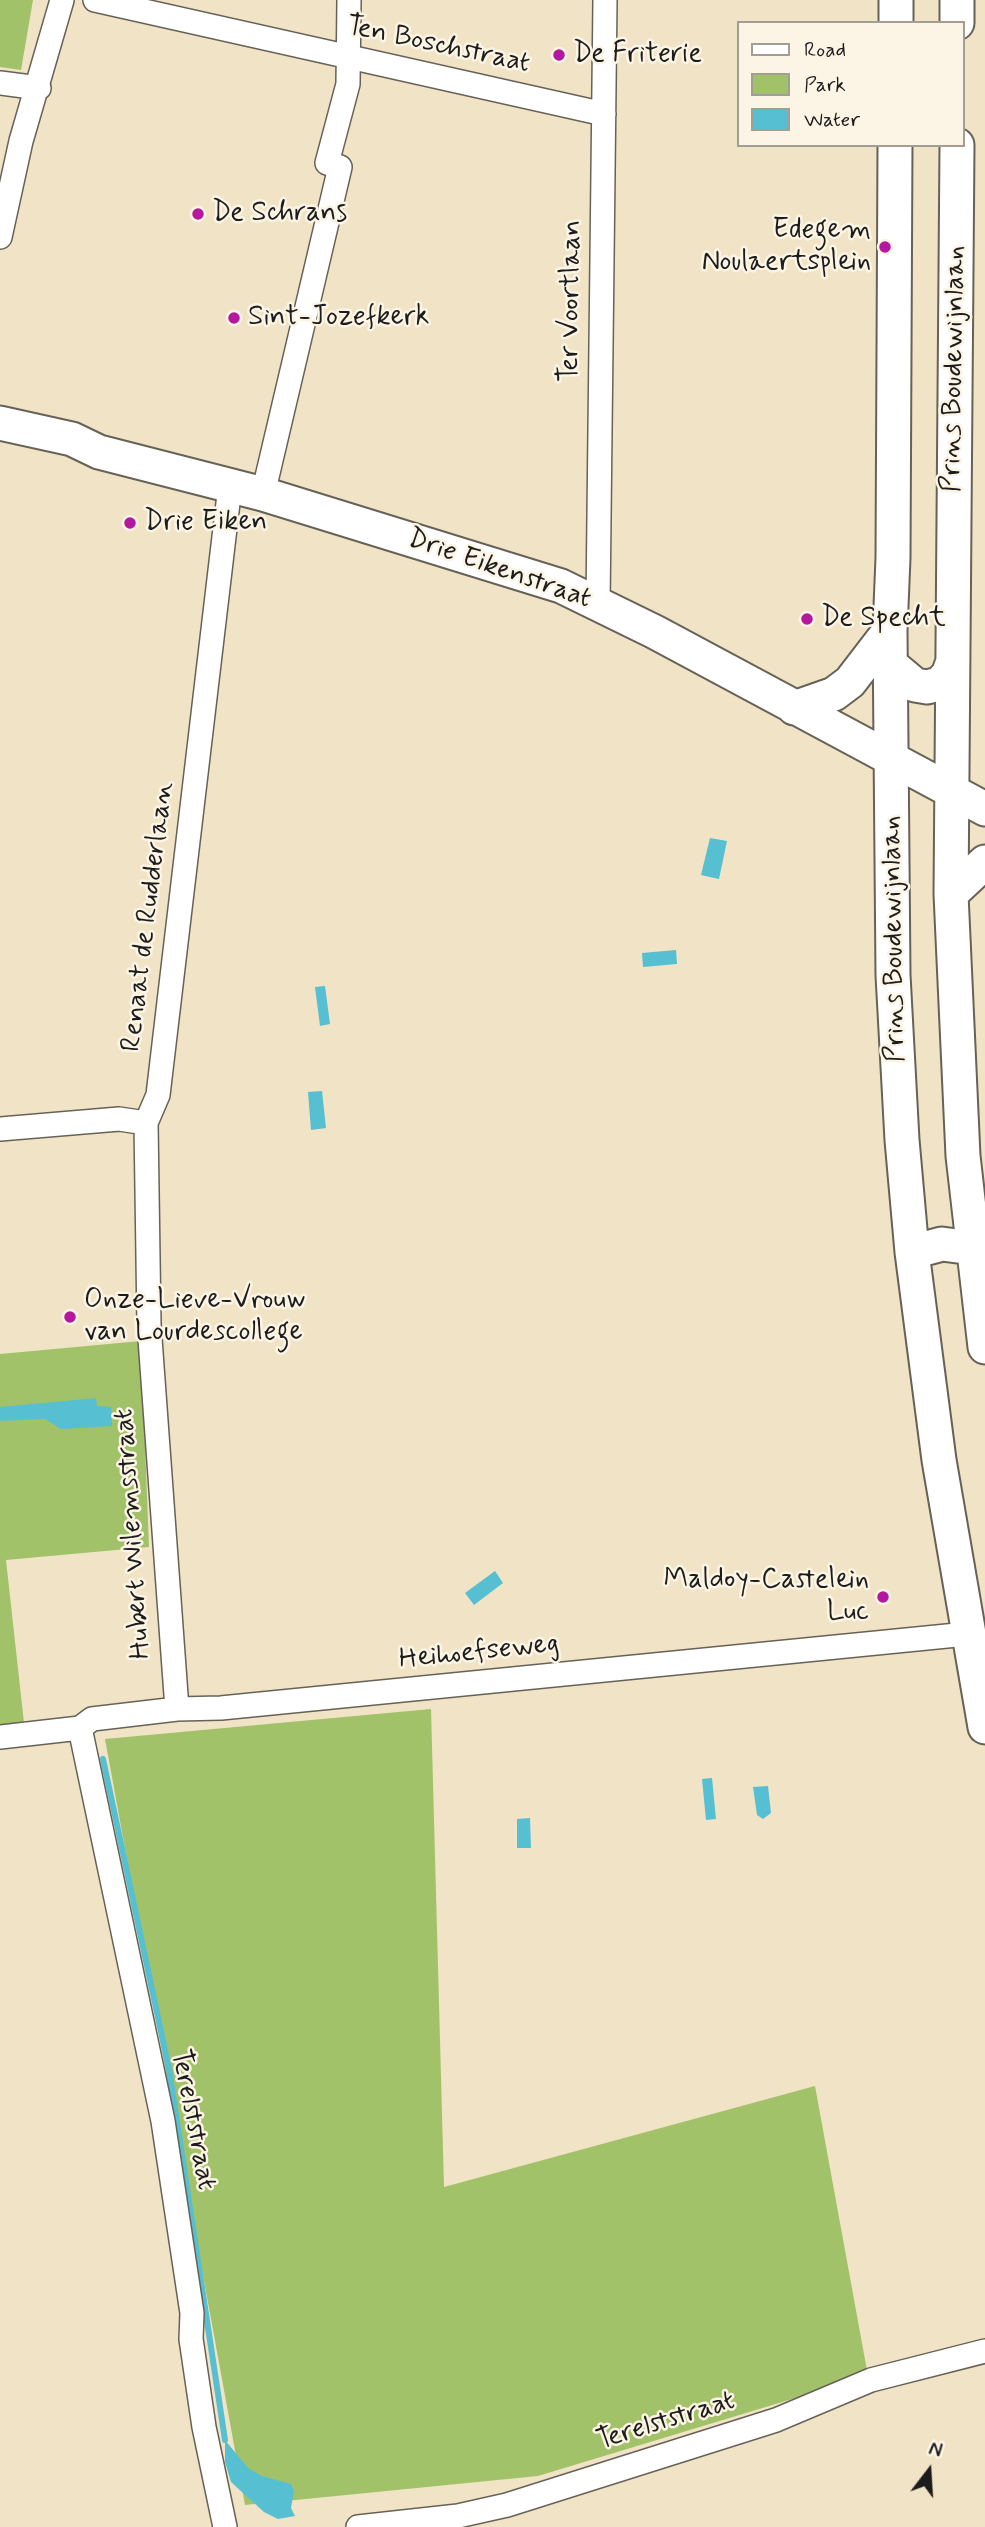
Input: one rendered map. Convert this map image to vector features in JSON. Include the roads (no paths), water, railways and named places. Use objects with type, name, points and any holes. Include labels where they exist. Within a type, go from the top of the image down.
[{"type":"main road","points":[[896,21],[897,0]]},
{"type":"main road","points":[[957,0],[957,21]]},
{"type":"main road","name":"Prins Boudewijnlaan","points":[[895,147],[890,664],[893,975],[902,1140],[912,1252],[939,1460],[985,1727]]},
{"type":"main road","name":"Prins Boudewijnlaan","points":[[957,147],[951,894],[957,1062],[972,1248],[985,1347]]},
{"type":"main road","name":"Drie Eikenstraat","points":[[0,423],[72,439],[99,452],[263,494],[548,582],[598,603],[985,809]]},
{"type":"main road","name":"Drie Eikenstraat","points":[[0,447],[69,453],[99,452]]},
{"type":"main road","points":[[794,708],[834,694],[850,682],[890,630]]},
{"type":"main road","points":[[890,664],[915,685],[927,687],[939,684],[948,675],[952,664]]},
{"type":"main road","points":[[951,894],[985,862]]},
{"type":"main road","points":[[912,1252],[942,1244],[972,1248]]},
{"type":"street","points":[[0,237],[21,141],[62,0]]},
{"type":"street","name":"Ten Boschstraat","points":[[95,0],[604,114]]},
{"type":"street","points":[[263,494],[284,416],[340,167],[327,163],[348,84],[349,0]]},
{"type":"street","name":"Ter Voortlaan","points":[[598,603],[605,0]]},
{"type":"street","points":[[0,83],[38,88]]},
{"type":"street","points":[[0,168],[21,141]]},
{"type":"street","name":"Renaat de Rudderlaan","points":[[151,1354],[146,1123],[158,1095],[230,486]]},
{"type":"street","points":[[0,1129],[119,1119],[146,1123]]},
{"type":"street","name":"Hubert Wilemsstraat","points":[[151,1354],[177,1709]]},
{"type":"street","name":"Heihoefseweg","points":[[0,1737],[80,1728],[92,1719],[177,1709],[221,1708],[967,1634]]},
{"type":"street","name":"Terelststraat","points":[[80,1728],[163,2121],[191,2300],[191,2339],[202,2414],[225,2527]]},
{"type":"street","name":"Terelststraat","points":[[358,2527],[458,2516],[507,2505],[776,2420],[871,2380],[985,2351]]},
{"type":"water","points":[[710,838],[727,841],[719,879],[701,875]]},
{"type":"water","points":[[676,950],[677,964],[643,967],[642,953]]},
{"type":"water","points":[[325,986],[330,1024],[320,1026],[315,987]]},
{"type":"water","points":[[322,1091],[326,1128],[311,1130],[308,1092]]},
{"type":"water","points":[[96,1398],[97,1406],[111,1407],[112,1426],[61,1429],[45,1419],[0,1421],[0,1407]]},
{"type":"water","points":[[495,1571],[503,1583],[474,1605],[465,1593]]},
{"type":"water","points":[[712,1778],[716,1819],[706,1820],[702,1779]]},
{"type":"water","points":[[768,1786],[771,1813],[763,1819],[757,1815],[753,1787]]},
{"type":"water","points":[[530,1818],[531,1848],[517,1848],[517,1819]]},
{"type":"water","points":[[225,2440],[248,2468],[262,2476],[291,2484],[294,2491],[291,2508],[295,2516],[278,2519],[264,2512],[231,2482],[225,2462]]},
{"type":"waterway","points":[[103,1759],[169,2069],[225,2440]]},
{"type":"place","name":"De Friterie","points":[[559,55]]},
{"type":"place","name":"De Schrans","points":[[198,214]]},
{"type":"place","name":"Edegem Noulaertsplein","points":[[885,247]]},
{"type":"place","name":"Sint-Jozefkerk","points":[[234,318]]},
{"type":"place","name":"Drie Eiken","points":[[130,523]]},
{"type":"place","name":"De Specht","points":[[807,619]]},
{"type":"place","name":"Onze-Lieve-Vrouw van Lourdescollege","points":[[70,1317]]},
{"type":"place","name":"Maldoy-Castelein Luc","points":[[883,1597]]}]
